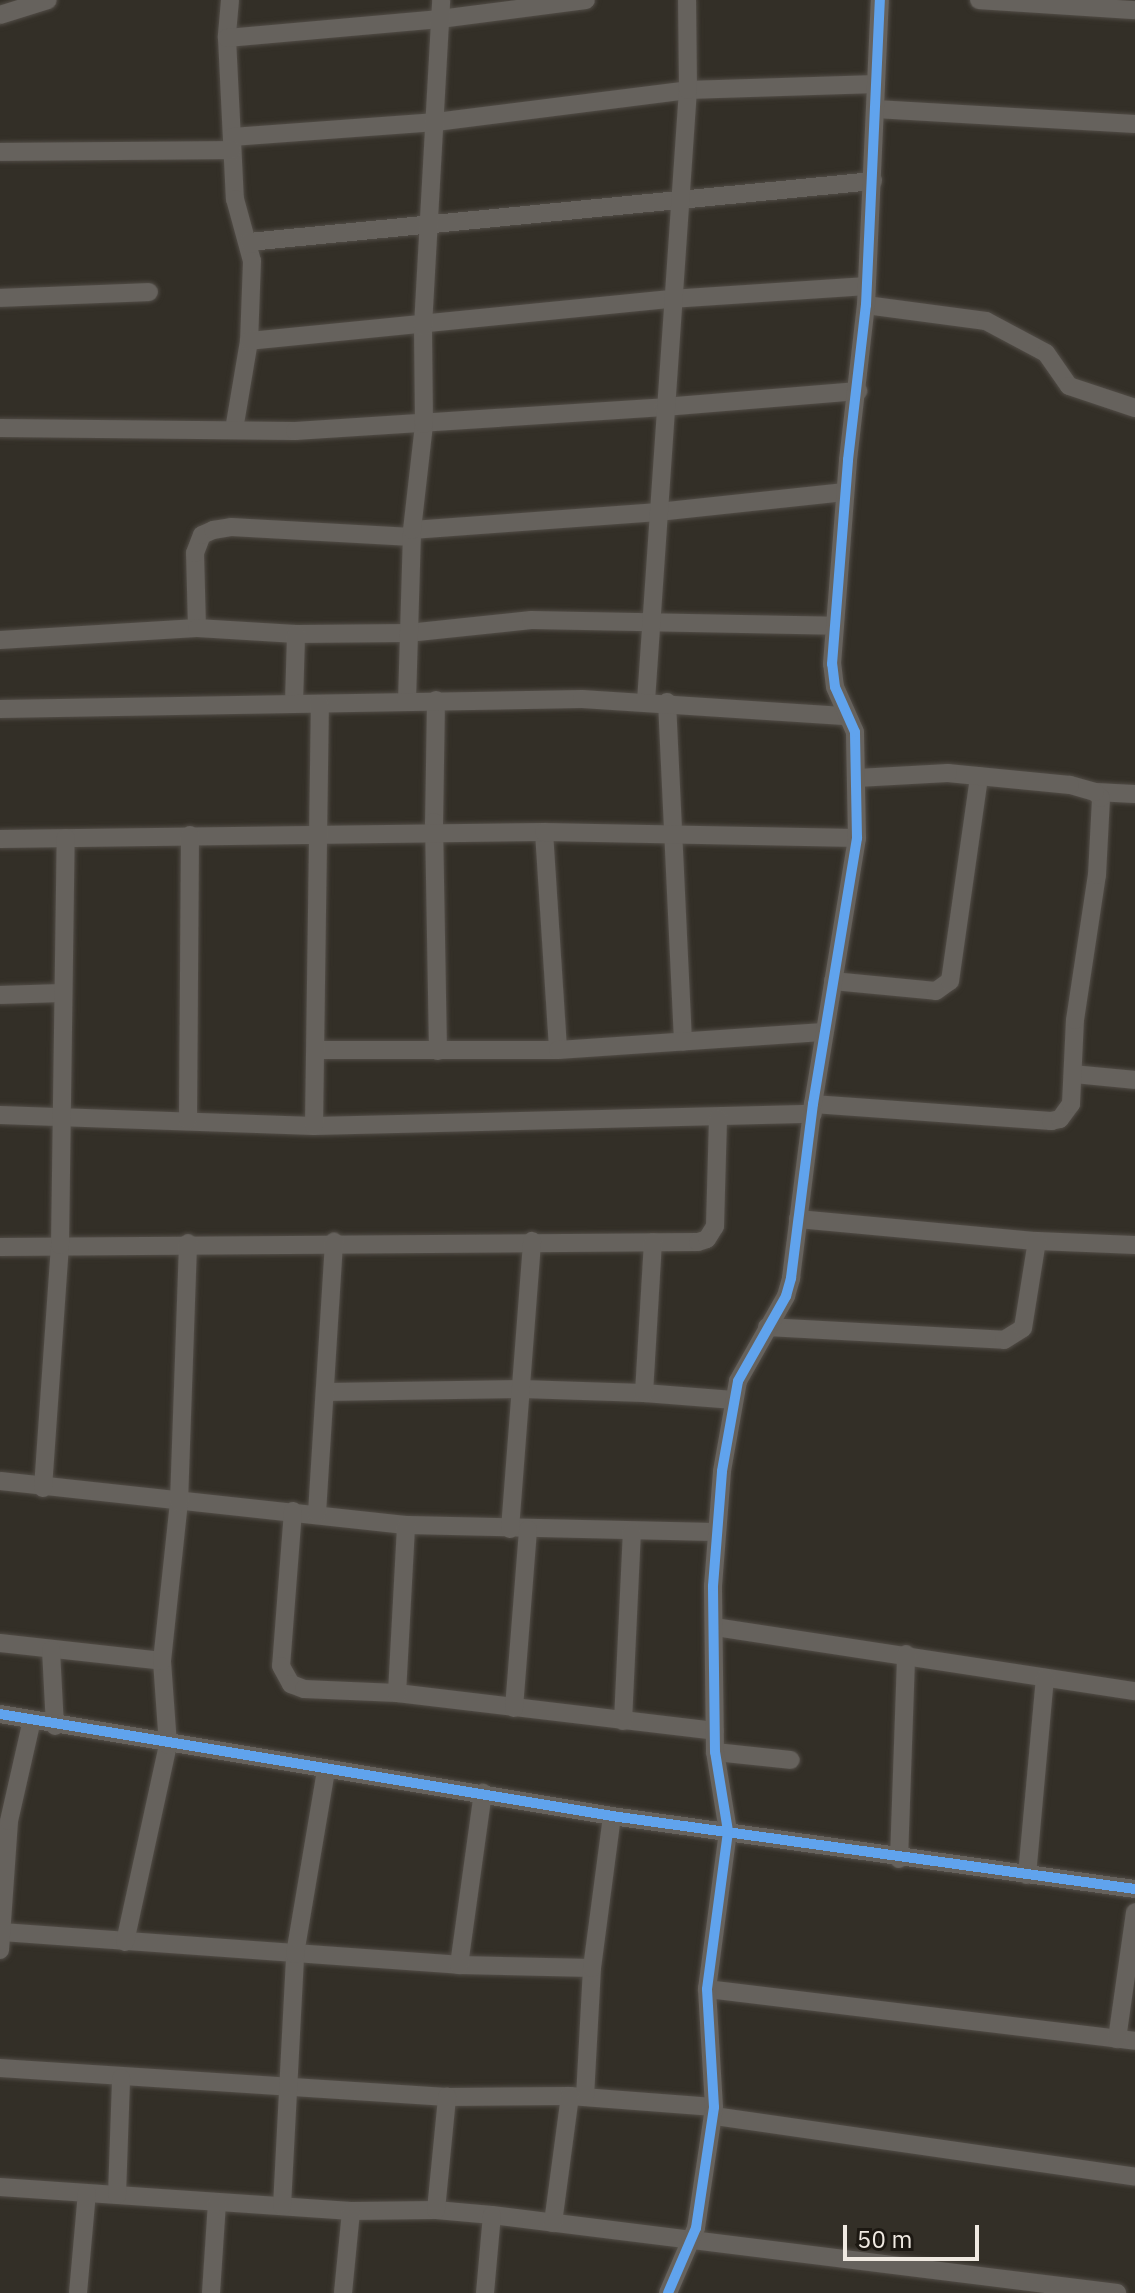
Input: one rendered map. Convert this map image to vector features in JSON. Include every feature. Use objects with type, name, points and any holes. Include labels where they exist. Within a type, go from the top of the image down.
[{"type":"street","points":[[0,15],[48,0]]},
{"type":"street","points":[[230,0],[227,38],[235,199],[252,261],[249,341],[234,430]]},
{"type":"street","points":[[227,38],[440,10],[586,0]]},
{"type":"street","points":[[646,701],[688,90],[687,0]]},
{"type":"street","points":[[668,2293],[692,2240],[700,2210],[714,2112],[707,1989],[728,1831],[715,1752],[716,1532],[738,1381],[786,1296],[791,1278],[824,1032],[857,838],[855,732],[834,677],[835,626],[845,492],[866,305],[880,0]]},
{"type":"street","points":[[979,0],[1135,10]]},
{"type":"street","points":[[407,701],[412,534],[424,424],[423,326],[440,10]]},
{"type":"street","points":[[0,152],[232,143],[436,122],[688,90],[876,84]]},
{"type":"street","points":[[876,109],[1135,124]]},
{"type":"street","points":[[249,242],[681,197],[873,181]]},
{"type":"street","points":[[249,341],[672,299],[866,286]]},
{"type":"street","points":[[0,298],[149,292]]},
{"type":"street","points":[[866,305],[986,321],[1046,353],[1069,386],[1135,408]]},
{"type":"street","points":[[0,428],[234,430],[424,424],[858,391]]},
{"type":"street","points":[[197,628],[195,553],[202,535],[213,530],[231,527],[412,534],[845,492]]},
{"type":"street","points":[[0,640],[197,628],[296,634],[408,633],[531,620],[835,626]]},
{"type":"street","points":[[294,703],[296,634]]},
{"type":"street","points":[[0,709],[436,700],[646,701],[847,716]]},
{"type":"street","points":[[436,700],[434,833],[438,1051]]},
{"type":"street","points":[[667,702],[676,833],[683,1042]]},
{"type":"street","points":[[314,1126],[320,704]]},
{"type":"street","points":[[857,778],[948,773],[1070,785],[1095,792],[1135,794]]},
{"type":"street","points":[[833,981],[936,991],[950,981],[979,776]]},
{"type":"street","points":[[0,1115],[314,1126],[718,1118],[813,1109],[1051,1121],[1068,1112],[1075,1020],[1097,875],[1103,804],[1095,792]]},
{"type":"street","points":[[544,832],[558,1050]]},
{"type":"street","points":[[0,839],[544,832],[857,838]]},
{"type":"street","points":[[188,1120],[190,835]]},
{"type":"street","points":[[43,1488],[60,1245],[64,1118],[61,993],[66,838]]},
{"type":"street","points":[[0,995],[61,993]]},
{"type":"street","points":[[316,1050],[558,1050],[824,1032]]},
{"type":"street","points":[[1073,1074],[1135,1080]]},
{"type":"street","points":[[0,1247],[188,1243],[698,1242],[713,1233],[718,1118]]},
{"type":"street","points":[[798,1219],[1037,1241],[1135,1245]]},
{"type":"street","points":[[514,1708],[522,1389],[532,1241]]},
{"type":"street","points":[[767,1327],[1004,1340],[1023,1328],[1037,1241]]},
{"type":"street","points":[[317,1513],[334,1242]]},
{"type":"street","points":[[644,1393],[653,1242]]},
{"type":"street","points":[[125,1942],[168,1745],[162,1661],[179,1502],[188,1243]]},
{"type":"street","points":[[325,1392],[522,1389],[734,1400]]},
{"type":"street","points":[[0,1481],[406,1525],[519,1530],[716,1532]]},
{"type":"street","points":[[293,1511],[281,1666],[291,1684],[304,1689],[397,1693],[715,1731]]},
{"type":"street","points":[[397,1693],[406,1525]]},
{"type":"street","points":[[623,1721],[632,1532]]},
{"type":"street","points":[[715,1627],[1135,1691]]},
{"type":"street","points":[[0,1643],[162,1661]]},
{"type":"street","points":[[51,1650],[55,1726]]},
{"type":"street","points":[[899,1859],[906,1654]]},
{"type":"street","points":[[1027,1875],[1045,1678]]},
{"type":"street","points":[[0,1714],[168,1745],[612,1816],[899,1859],[1135,1889]]},
{"type":"street","points":[[32,1720],[9,1821],[1,1941],[125,1942],[459,1965],[592,1968]]},
{"type":"street","points":[[715,1752],[791,1760]]},
{"type":"street","points":[[282,2206],[295,1954],[326,1770]]},
{"type":"street","points":[[459,1965],[483,1793]]},
{"type":"street","points":[[553,2223],[578,2097],[612,1816]]},
{"type":"street","points":[[707,1989],[1126,2040],[1135,1912]]},
{"type":"street","points":[[0,2068],[447,2097],[578,2097],[714,2112],[1135,2177]]},
{"type":"street","points":[[117,2195],[121,2078]]},
{"type":"street","points":[[436,2210],[447,2097]]},
{"type":"street","points":[[0,2187],[351,2211],[436,2210],[492,2215],[1117,2293]]},
{"type":"street","points":[[78,2293],[87,2193]]},
{"type":"street","points":[[211,2293],[217,2202]]},
{"type":"street","points":[[343,2293],[351,2211]]},
{"type":"street","points":[[485,2293],[492,2215]]},
{"type":"cycle path","points":[[668,2293],[696,2228],[714,2107],[707,1989],[728,1831],[715,1752],[713,1586],[722,1471],[738,1381],[786,1296],[791,1278],[813,1104],[857,838],[855,732],[835,687],[832,664],[848,460],[866,305],[880,0]]},
{"type":"cycle path","points":[[0,1714],[612,1816],[1135,1889]]}]
